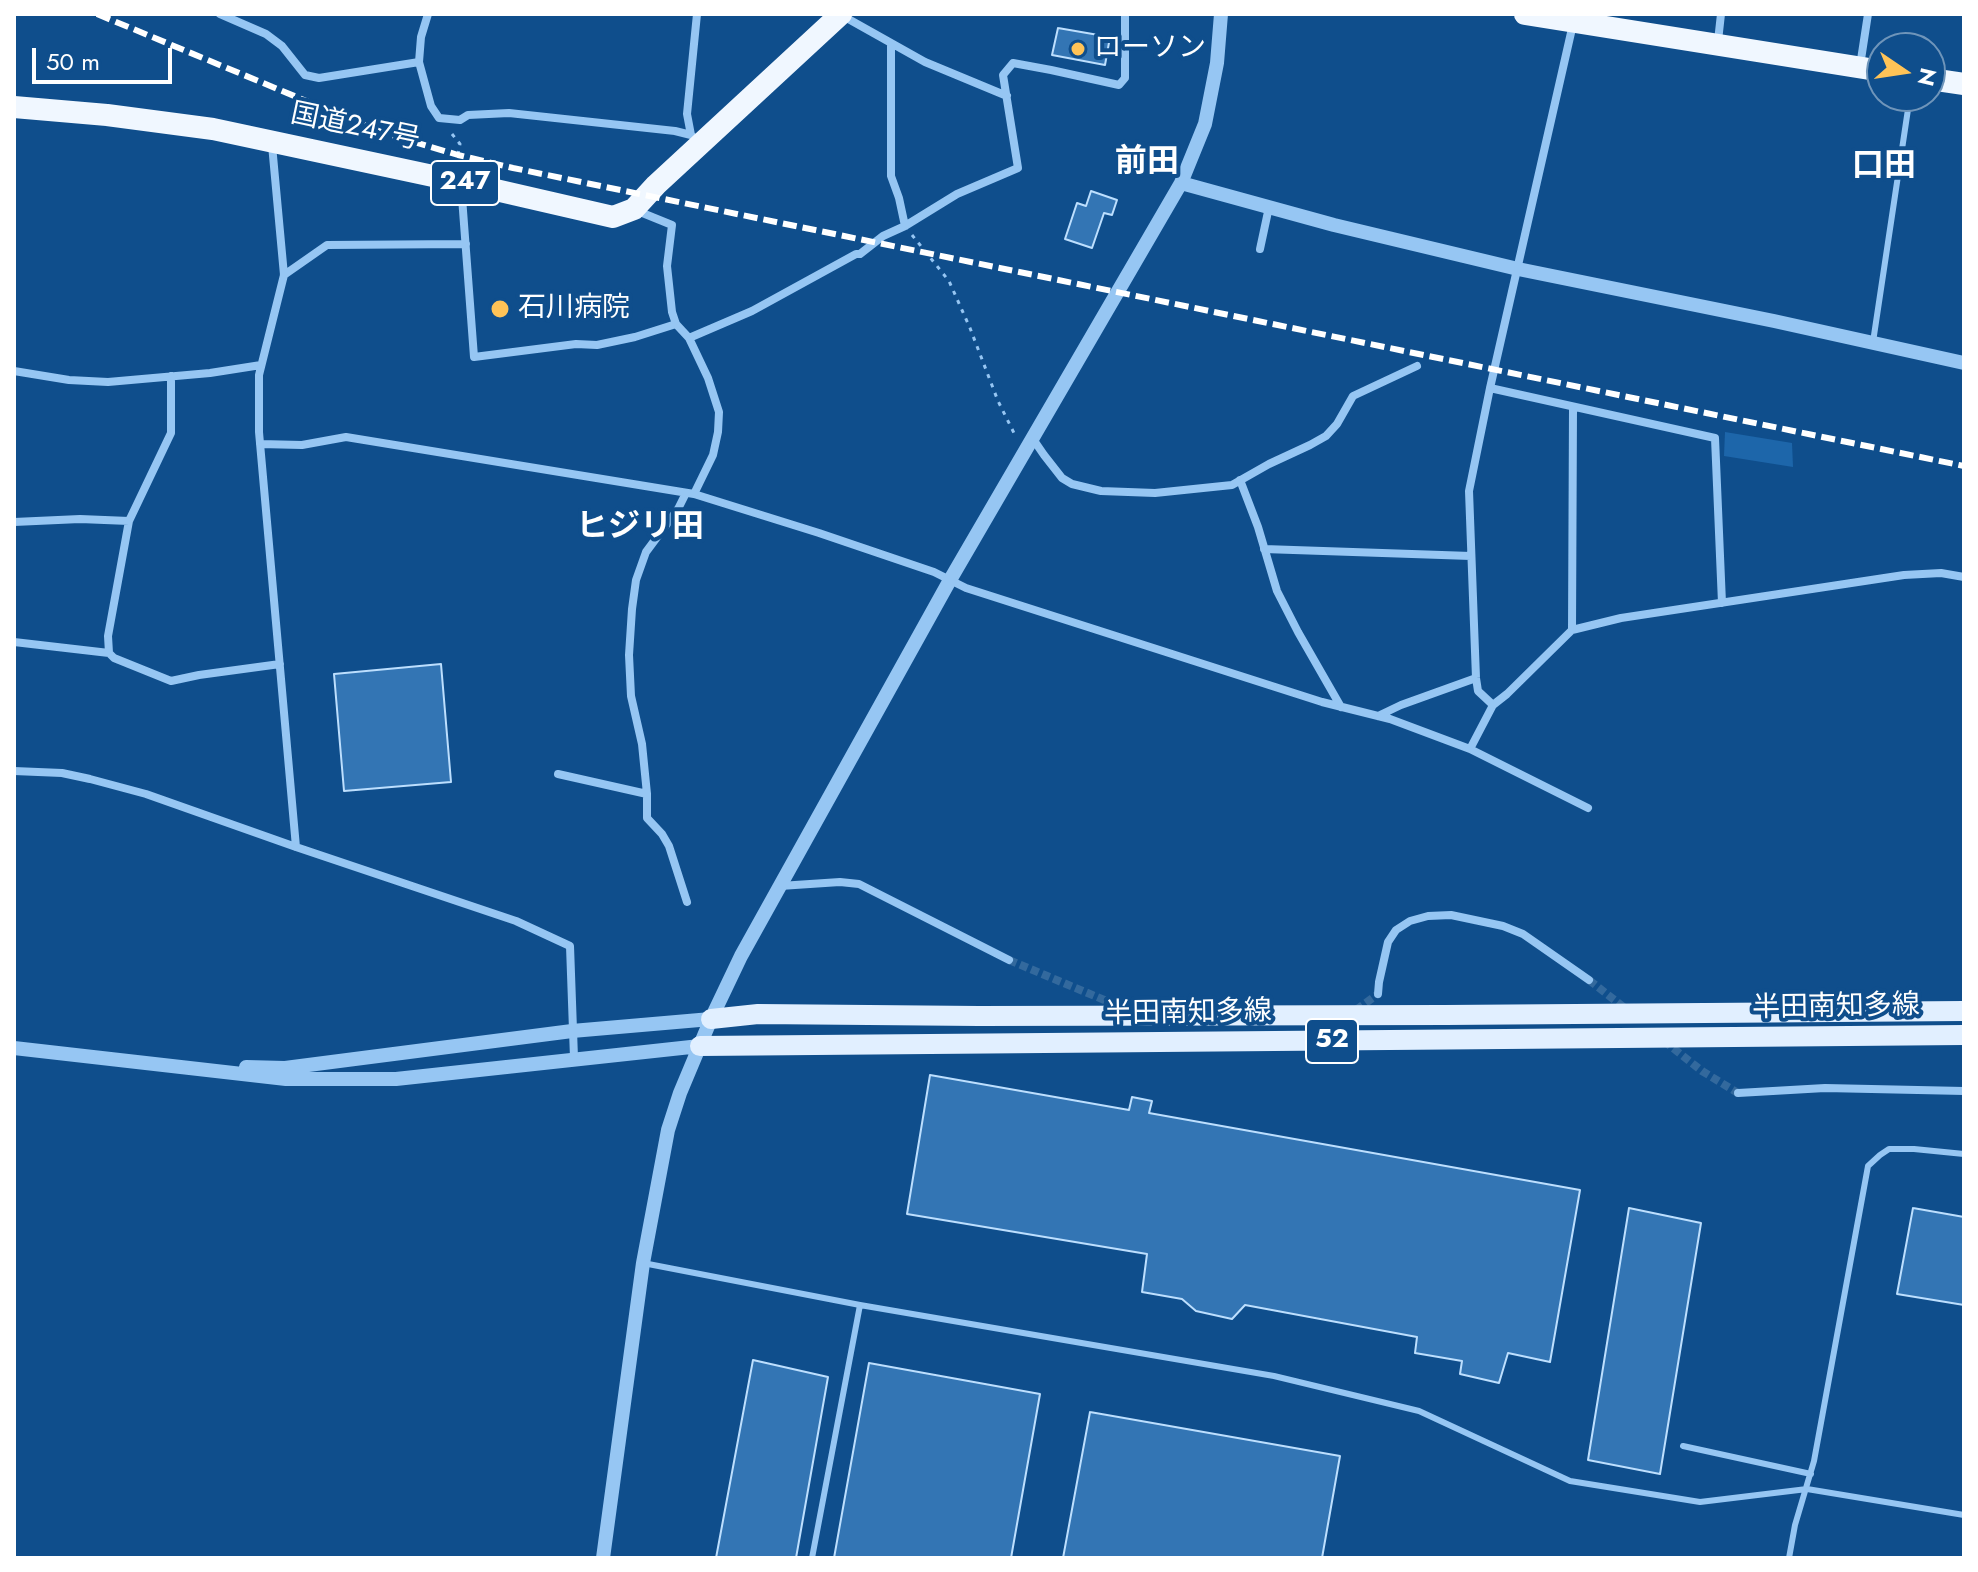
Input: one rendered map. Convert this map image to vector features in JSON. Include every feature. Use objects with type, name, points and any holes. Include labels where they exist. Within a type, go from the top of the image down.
[{"type":"highway","points":[[634,209],[696,140],[841,14]]},
{"type":"highway","points":[[1525,14],[1866,68]]},
{"type":"highway","name":"国道247号","points":[[14,107],[213,129],[458,171],[613,217],[634,209]]},
{"type":"main road","name":"半田南知多線","points":[[711,1019],[758,1014],[1368,1016],[1964,1011]]},
{"type":"main road","name":"半田南知多線","points":[[700,1046],[1964,1035]]},
{"type":"street","points":[[220,14],[266,34],[282,46],[305,75],[319,78],[419,62]]},
{"type":"street","points":[[428,14],[421,37],[419,62],[431,106],[439,118],[460,120],[468,115],[509,113],[675,131],[696,140]]},
{"type":"street","points":[[696,140],[687,114],[697,14]]},
{"type":"street","points":[[841,14],[925,62],[1007,96]]},
{"type":"street","points":[[689,338],[752,311],[860,254],[883,236],[957,194],[1018,168],[1003,75],[1013,63],[1119,85],[1125,78],[1125,14]]},
{"type":"street","points":[[603,1558],[643,1263],[668,1130],[680,1093],[735,968],[780,886],[950,580],[1181,183],[1205,124],[1217,63],[1221,14]]},
{"type":"street","points":[[1717,44],[1721,14]]},
{"type":"street","points":[[1493,705],[1478,691],[1476,678],[1469,491],[1574,23]]},
{"type":"street","points":[[891,44],[891,176],[905,226]]},
{"type":"street","points":[[272,141],[284,275],[259,375],[260,444],[296,847]]},
{"type":"street","points":[[458,171],[474,357],[576,344],[597,345],[676,324]]},
{"type":"street","points":[[1181,183],[1334,225],[1518,269],[1964,363]]},
{"type":"street","points":[[1260,249],[1269,207]]},
{"type":"street","points":[[634,209],[672,225],[667,274],[669,297],[676,324],[689,338],[708,378],[719,412],[713,455],[690,494],[646,552],[636,580],[632,609],[629,655],[631,696],[642,744],[647,818],[669,846],[687,902]]},
{"type":"street","points":[[284,275],[327,245],[466,244]]},
{"type":"street","points":[[14,371],[69,380],[108,382],[261,365]]},
{"type":"street","points":[[1032,438],[1062,478],[1072,484],[1101,491],[1155,493],[1232,485],[1326,436],[1337,424],[1353,396],[1417,366]]},
{"type":"street","points":[[109,653],[108,636],[129,521],[171,433],[171,376]]},
{"type":"street","points":[[1490,388],[1715,438],[1722,603]]},
{"type":"street","points":[[1572,630],[1573,408]]},
{"type":"street","points":[[260,444],[302,445],[346,437],[690,494],[934,572],[966,588],[1378,716],[1470,749],[1588,808]]},
{"type":"street","points":[[1240,480],[1277,591],[1341,707]]},
{"type":"street","points":[[14,522],[80,519],[129,521]]},
{"type":"street","points":[[1264,549],[1471,556]]},
{"type":"street","points":[[1470,749],[1493,705],[1572,630],[1621,618],[1904,575],[1941,573],[1964,577]]},
{"type":"street","points":[[14,642],[109,653],[114,658],[171,681],[280,664]]},
{"type":"street","points":[[1378,716],[1476,678]]},
{"type":"street","points":[[14,771],[62,773],[146,794],[516,921],[570,946],[574,1058]]},
{"type":"street","points":[[558,774],[647,794]]},
{"type":"street","points":[[780,886],[840,882],[859,884],[1009,960]]},
{"type":"street","points":[[1378,994],[1388,942],[1396,930],[1410,921],[1428,916],[1451,915],[1503,926],[1523,934],[1589,980]]},
{"type":"street","points":[[152,1065],[285,1068],[572,1031],[711,1019]]},
{"type":"street","points":[[14,1048],[286,1079],[396,1079],[700,1046]]},
{"type":"street","points":[[1738,1093],[1825,1088],[1964,1091]]},
{"type":"lane","points":[[1873,343],[1908,112]]},
{"type":"lane","points":[[1789,1558],[1795,1525],[1811,1474],[1868,1166],[1889,1149],[1964,1154]]},
{"type":"lane","points":[[643,1263],[860,1305],[1274,1376],[1419,1411],[1570,1481],[1700,1502],[1807,1489],[1964,1515]]},
{"type":"lane","points":[[812,1558],[860,1305]]},
{"type":"lane","points":[[1683,1446],[1811,1474]]},
{"type":"path","points":[[439,118],[460,144],[458,171]]},
{"type":"path","points":[[905,226],[949,281],[1014,433]]},
{"type":"shaded area","points":[[1725,432],[1792,443],[1793,467],[1724,456]]},
{"type":"building","name":"ローソン","points":[[1058,28],[1110,37],[1105,65],[1052,55]]},
{"type":"building","points":[[1091,191],[1117,200],[1112,215],[1104,213],[1092,248],[1065,239],[1077,203],[1086,206]]},
{"type":"building","points":[[441,664],[451,782],[344,791],[334,674]]},
{"type":"building","points":[[930,1075],[1129,1110],[1132,1097],[1152,1101],[1149,1113],[1580,1190],[1550,1362],[1508,1353],[1499,1383],[1460,1374],[1462,1361],[1415,1353],[1417,1337],[1245,1305],[1232,1319],[1196,1311],[1182,1299],[1142,1292],[1147,1254],[907,1214]]},
{"type":"building","points":[[1629,1208],[1701,1223],[1660,1474],[1588,1460]]},
{"type":"building","points":[[1913,1208],[1964,1217],[1964,1305],[1897,1294]]},
{"type":"building","points":[[753,1360],[828,1377],[796,1558],[716,1558]]},
{"type":"building","points":[[869,1363],[1040,1394],[1011,1558],[834,1558]]},
{"type":"building","points":[[1090,1412],[1340,1456],[1322,1558],[1063,1558]]},
{"type":"tunnel","points":[[1009,960],[1128,1010]]},
{"type":"tunnel","points":[[1589,980],[1626,1009]]},
{"type":"tunnel","points":[[1356,1010],[1378,994]]},
{"type":"tunnel","points":[[1664,1041],[1702,1071],[1738,1093]]},
{"type":"railway","points":[[97,14],[381,132],[458,155],[1964,466]]},
{"type":"place","name":"ローソン","points":[[1078,49]]},
{"type":"place","name":"石川病院","points":[[500,309]]},
{"type":"district","name":"前田","points":[[1147,163]]},
{"type":"district","name":"口田","points":[[1884,167]]},
{"type":"district","name":"ヒジリ田","points":[[640,528]]}]
